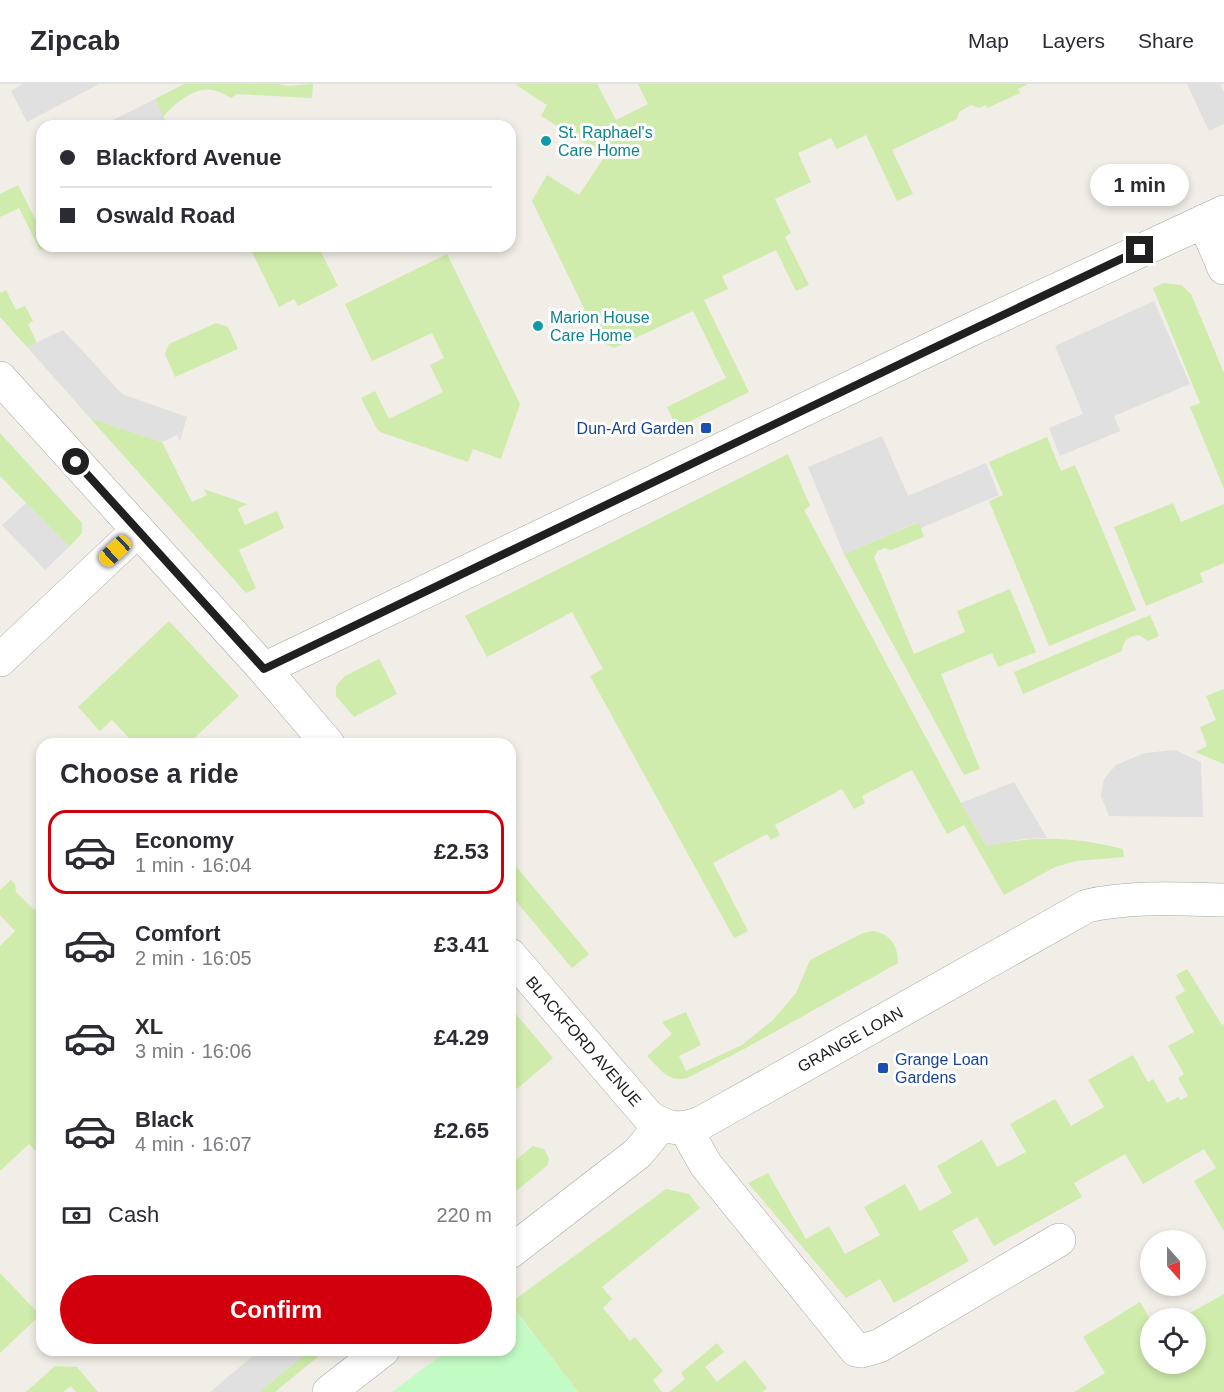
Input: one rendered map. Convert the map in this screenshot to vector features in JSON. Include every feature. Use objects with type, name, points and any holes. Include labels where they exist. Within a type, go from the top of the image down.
[{"type":"street","points":[[264,669],[1214,216],[1224,268]]},
{"type":"street","points":[[0,378],[264,669],[323,738]]},
{"type":"street","points":[[0,660],[138,530]]},
{"type":"street","name":"GRANGE LOAN","points":[[516,1247],[673,1127],[700,1123],[1088,906],[1108,901],[1224,900]]},
{"type":"street","name":"BLACKFORD AVENUE","points":[[516,962],[648,1116],[673,1127]]},
{"type":"street","points":[[673,1127],[856,1350],[861,1351],[879,1346],[1059,1239]]},
{"type":"street","points":[[329,1392],[375,1356]]},
{"type":"green space","points":[[184,84],[278,84],[288,86],[313,84],[312,98],[237,94],[231,98],[206,89],[192,93],[163,117],[155,99]]},
{"type":"green space","points":[[515,84],[597,84],[616,120],[648,104],[638,84],[1028,84],[1018,89],[1020,93],[987,108],[986,105],[979,108],[971,105],[959,112],[957,119],[892,150],[913,194],[897,201],[866,135],[837,149],[831,138],[798,153],[811,182],[775,199],[791,233],[785,237],[809,285],[796,291],[776,250],[722,276],[728,289],[704,300],[749,392],[677,428],[667,407],[726,378],[693,311],[614,348],[600,341],[532,201],[547,175],[579,195],[605,156],[541,116],[547,105]]},
{"type":"green space","points":[[18,185],[36,221],[36,242],[19,208],[0,217],[0,194]]},
{"type":"green space","points":[[252,252],[321,252],[338,286],[298,306],[294,299],[279,307]]},
{"type":"green space","points":[[447,254],[520,404],[501,459],[473,449],[468,462],[380,432],[361,398],[375,391],[389,419],[443,392],[430,365],[444,358],[432,333],[372,361],[345,304]]},
{"type":"green space","points":[[1163,283],[1181,285],[1191,294],[1224,373],[1224,489],[1190,407],[1200,403],[1153,288]]},
{"type":"green space","points":[[6,290],[16,310],[25,306],[33,321],[28,324],[37,343],[27,347],[0,317],[0,291],[1,293]]},
{"type":"green space","points":[[216,323],[228,327],[238,349],[175,377],[165,354],[169,344]]},
{"type":"green space","points":[[90,418],[162,442],[192,502],[207,495],[204,489],[247,504],[238,509],[245,525],[277,511],[284,528],[239,550],[256,588],[246,593]]},
{"type":"green space","points":[[0,433],[82,523],[82,533],[69,547],[0,476]]},
{"type":"green space","points":[[1047,437],[1061,471],[1075,465],[1136,610],[1049,646],[989,501],[1003,495],[989,462]]},
{"type":"green space","points":[[788,454],[810,506],[804,510],[961,803],[987,846],[1022,840],[1071,840],[1123,849],[1124,857],[1076,861],[1055,867],[1004,895],[964,825],[947,834],[912,770],[862,796],[865,803],[854,809],[842,789],[775,825],[780,835],[771,840],[767,834],[713,863],[748,931],[734,938],[590,676],[603,669],[572,612],[487,657],[465,616]]},
{"type":"green space","points":[[1173,503],[1181,522],[1224,504],[1224,563],[1200,573],[1203,582],[1146,606],[1114,527]]},
{"type":"green space","points":[[919,522],[924,537],[891,550],[884,548],[874,557],[914,654],[965,632],[957,611],[1010,589],[1036,652],[998,667],[992,653],[941,674],[980,769],[964,775],[844,554]]},
{"type":"green space","points":[[1150,615],[1159,636],[1148,641],[1139,635],[1132,636],[1125,641],[1122,651],[1023,694],[1014,672]]},
{"type":"green space","points":[[169,621],[239,696],[194,738],[129,738],[112,720],[100,731],[78,707]]},
{"type":"green space","points":[[379,659],[397,694],[354,717],[336,696],[336,686],[345,676]]},
{"type":"green space","points":[[1224,689],[1224,764],[1195,752],[1207,746],[1200,727],[1216,720],[1206,696]]},
{"type":"green space","points":[[516,866],[589,954],[572,968],[516,901]]},
{"type":"green space","points":[[11,880],[15,884],[16,892],[34,910],[36,908],[36,1152],[29,1144],[0,1171],[0,946],[15,931],[0,915],[0,890]]},
{"type":"green space","points":[[873,931],[889,938],[897,951],[898,963],[744,1049],[687,1078],[680,1079],[664,1073],[647,1056],[672,1034],[662,1022],[686,1012],[701,1045],[679,1056],[686,1071],[742,1045],[773,1020],[796,993],[810,960],[863,933]]},
{"type":"green space","points":[[1187,969],[1222,1025],[1224,1024],[1224,1231],[1194,1181],[1216,1168],[1204,1149],[1143,1184],[1125,1154],[1074,1183],[1082,1197],[994,1246],[977,1217],[952,1231],[969,1261],[894,1303],[880,1279],[846,1298],[748,1183],[768,1173],[806,1239],[829,1226],[845,1254],[880,1235],[864,1207],[905,1184],[920,1211],[952,1193],[937,1166],[982,1140],[997,1167],[1026,1152],[1010,1124],[1055,1099],[1071,1126],[1104,1107],[1088,1080],[1133,1055],[1148,1082],[1153,1079],[1167,1103],[1178,1097],[1181,1100],[1188,1096],[1178,1078],[1184,1074],[1168,1046],[1194,1032],[1175,997],[1185,991],[1176,975]]},
{"type":"green space","points":[[516,1014],[553,1058],[516,1088]]},
{"type":"green space","points":[[533,1146],[544,1149],[549,1158],[548,1165],[516,1191],[516,1160]]},
{"type":"green space","points":[[666,1189],[689,1194],[700,1208],[602,1287],[612,1299],[603,1308],[630,1341],[635,1337],[663,1371],[653,1380],[662,1392],[578,1392],[516,1311],[516,1299]]},
{"type":"green space","points":[[0,1273],[36,1311],[36,1319],[0,1353]]},
{"type":"green space","points":[[1224,1294],[1224,1392],[1074,1392],[1105,1373],[1083,1337],[1140,1302],[1144,1308],[1140,1308],[1140,1374],[1206,1374],[1206,1308],[1199,1308]]},
{"type":"green space","points":[[516,1312],[578,1392],[392,1392],[440,1356],[516,1356]]},
{"type":"green space","points":[[717,1343],[724,1352],[705,1367],[717,1382],[745,1360],[767,1388],[762,1392],[669,1392],[685,1379],[681,1373]]},
{"type":"green space","points":[[303,1356],[319,1356],[275,1392],[259,1392]]},
{"type":"green space","points":[[55,1366],[77,1367],[98,1392],[76,1392],[71,1386],[63,1392],[26,1392]]},
{"type":"shaded area","points":[[23,84],[99,84],[27,122],[11,91]]},
{"type":"shaded area","points":[[1187,84],[1220,84],[1224,92],[1224,124],[1209,131]]},
{"type":"shaded area","points":[[155,99],[165,120],[113,120]]},
{"type":"shaded area","points":[[1154,301],[1190,384],[1114,416],[1120,431],[1060,456],[1049,428],[1083,414],[1055,346]]},
{"type":"shaded area","points":[[63,330],[122,394],[187,417],[180,441],[177,435],[162,442],[90,418],[27,347]]},
{"type":"shaded area","points":[[882,436],[908,496],[986,463],[999,495],[921,528],[918,522],[844,554],[808,467]]},
{"type":"shaded area","points":[[26,503],[69,547],[45,570],[2,525]]},
{"type":"shaded area","points":[[1175,750],[1201,762],[1203,817],[1109,816],[1101,796],[1104,779],[1116,765],[1145,753]]},
{"type":"shaded area","points":[[1014,782],[1047,838],[1022,839],[987,846],[961,803]]},
{"type":"shaded area","points":[[253,1356],[303,1356],[259,1392],[210,1392]]},
{"type":"place","name":"St. Raphael's Care Home","points":[[546,141]]},
{"type":"place","name":"Marion House Care Home","points":[[538,326]]},
{"type":"place","name":"Dun-Ard Garden","points":[[706,428]]},
{"type":"place","name":"Grange Loan Gardens","points":[[883,1068]]},
{"type":"route","points":[[76,462],[264,669],[1140,250]]}]
